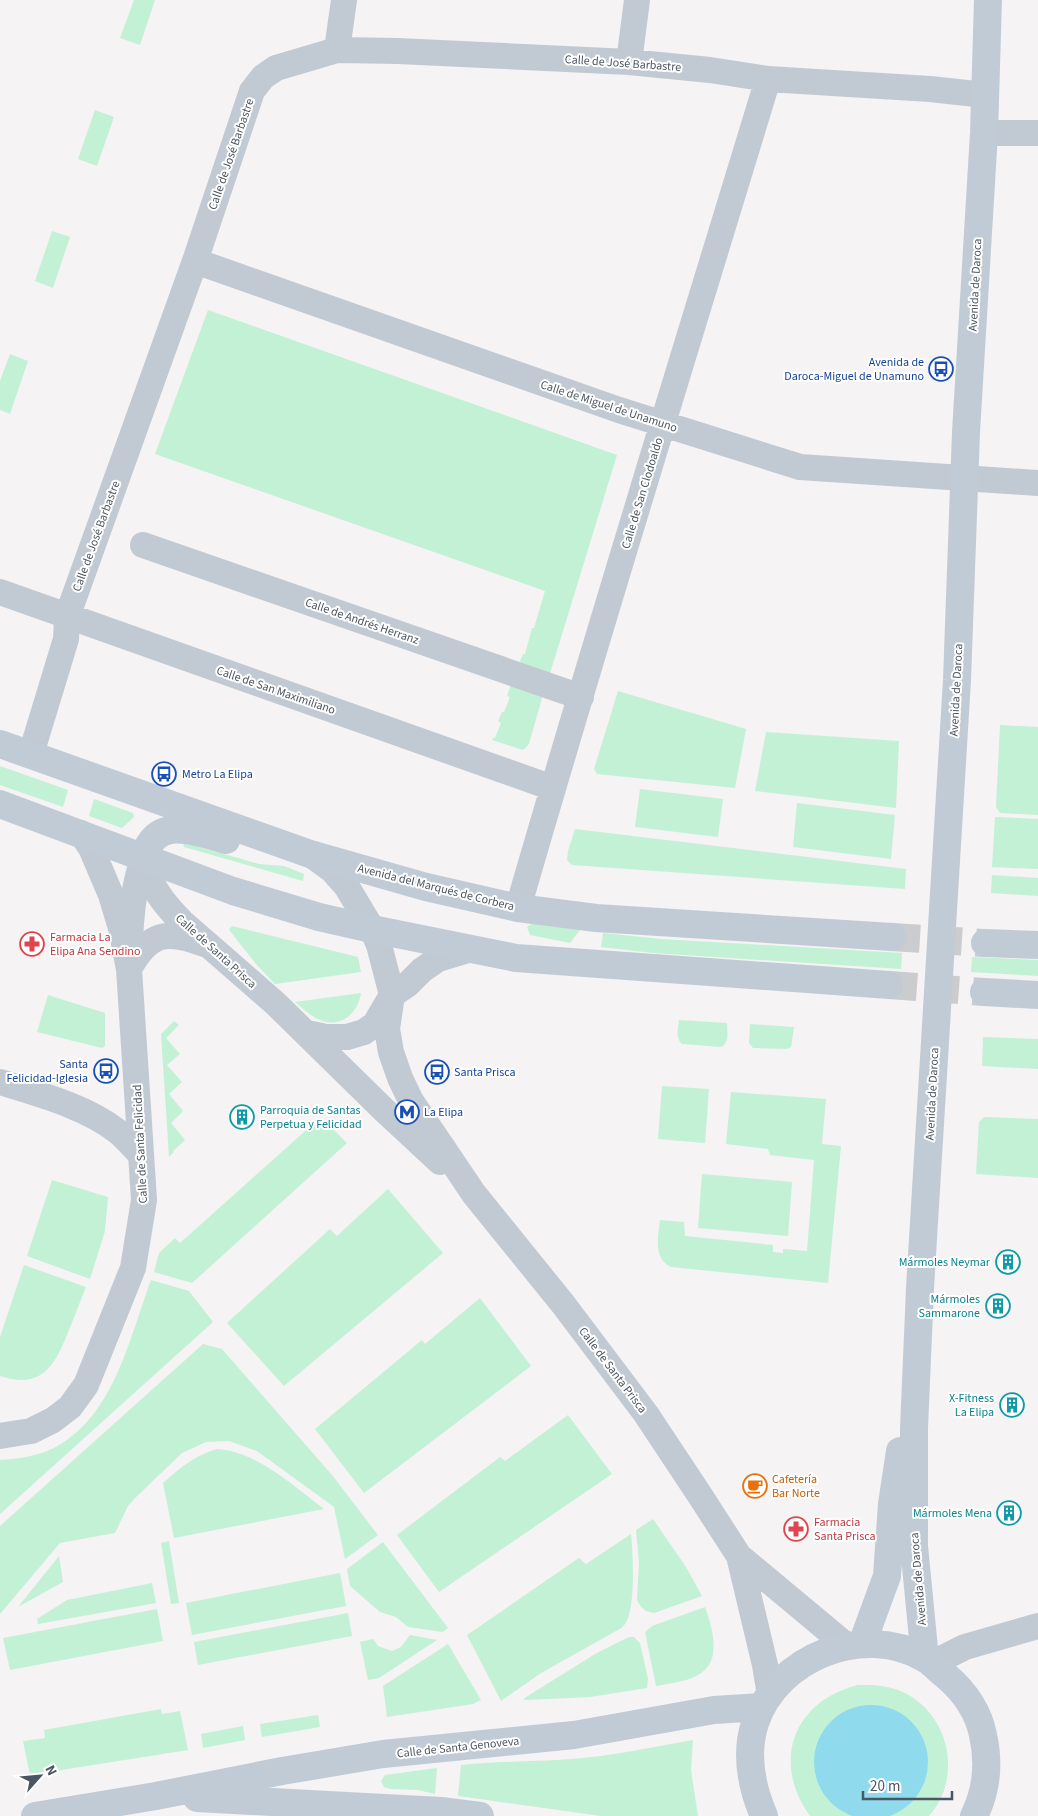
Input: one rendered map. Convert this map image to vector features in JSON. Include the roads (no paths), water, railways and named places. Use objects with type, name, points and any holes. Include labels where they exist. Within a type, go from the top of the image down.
[{"type":"street","points":[[337,50],[344,0]]},
{"type":"street","points":[[629,62],[637,0]]},
{"type":"street","name":"Avenida de Daroca","points":[[928,1661],[914,1546],[916,1379],[957,680],[964,478],[984,133],[988,0]]},
{"type":"street","name":"Calle de José Barbastre","points":[[30,754],[66,639],[67,616],[195,261],[252,91],[263,77],[276,68],[337,50],[398,51],[629,62],[710,70],[768,79],[937,89],[985,95]]},
{"type":"street","name":"Calle de San Clodoaldo","points":[[518,908],[662,424],[768,79]]},
{"type":"street","points":[[984,133],[1038,134]]},
{"type":"street","name":"Calle de Miguel de Unamuno","points":[[195,261],[619,410],[800,467],[1038,483]]},
{"type":"street","name":"Calle de Andrés Herranz","points":[[143,545],[581,698]]},
{"type":"street","name":"Calle de San Maximiliano","points":[[0,592],[553,788]]},
{"type":"street","name":"Avenida del Marqués de Corbera","points":[[0,744],[299,849],[426,887],[518,908],[596,918],[892,937]]},
{"type":"street","points":[[0,804],[234,890],[319,917],[372,930],[516,958],[889,985]]},
{"type":"street","points":[[144,857],[148,845],[155,836],[164,830],[180,829],[206,834],[259,849],[299,849]]},
{"type":"street","name":"Calle de Santa Felicidad","points":[[81,833],[91,848],[111,895],[121,928],[129,969]]},
{"type":"street","name":"Calle de Santa Prisca","points":[[299,849],[332,870],[347,887],[379,945],[392,995],[387,1029],[391,1052],[411,1101],[474,1194],[563,1304],[646,1414],[738,1556],[765,1665],[766,1701]]},
{"type":"street","name":"Calle de Santa Prisca","points":[[144,857],[146,869],[153,886],[167,907],[307,1033],[370,1097],[474,1194]]},
{"type":"street","name":"Calle de Santa Felicidad","points":[[0,1436],[30,1431],[53,1420],[70,1407],[86,1386],[133,1268],[144,1200],[129,969],[133,896],[137,874],[144,857]]},
{"type":"street","points":[[129,969],[137,954],[146,944],[159,937],[186,936],[210,946]]},
{"type":"street","points":[[986,943],[1038,945]]},
{"type":"street","points":[[307,1033],[326,1037],[347,1037],[364,1032],[374,1024],[392,995],[407,985],[422,970],[438,959],[471,949]]},
{"type":"street","points":[[984,992],[1038,995]]},
{"type":"street","points":[[0,1082],[65,1103],[83,1111],[116,1130],[141,1155]]},
{"type":"street","name":"Avenida de Daroca","points":[[854,1645],[886,1576],[892,1504],[903,1435],[916,1379]]},
{"type":"street","name":"Calle de Santa Prisca","points":[[738,1556],[854,1645]]},
{"type":"street","points":[[928,1661],[964,1647],[1038,1626]]},
{"type":"street","points":[[764,1816],[756,1798],[751,1776],[751,1760],[754,1725],[766,1701],[791,1673],[808,1660],[826,1651],[854,1645],[882,1645],[902,1649],[928,1661],[958,1686],[973,1706],[981,1726],[986,1747],[987,1768],[984,1789],[974,1816]]},
{"type":"street","name":"Calle de Santa Genoveva","points":[[35,1816],[156,1796],[282,1771],[383,1754],[574,1734],[766,1701]]},
{"type":"street","name":"Calle de Santa Genoveva","points":[[156,1796],[442,1811],[480,1816]]},
{"type":"water","points":[[871,1705],[893,1709],[912,1721],[924,1740],[928,1762],[924,1784],[912,1803],[893,1815],[871,1819],[849,1815],[830,1803],[818,1784],[814,1762],[818,1740],[830,1721],[849,1709]]},
{"type":"tunnel","points":[[892,937],[985,943]]},
{"type":"tunnel","points":[[889,985],[984,992]]},
{"type":"place","name":"Avenida de Daroca-Miguel de Unamuno","points":[[941,369]]},
{"type":"place","name":"Metro La Elipa","points":[[164,774]]},
{"type":"place","name":"Farmacia La Elipa Ana Sendino","points":[[32,944]]},
{"type":"place","name":"Santa Felicidad-Iglesia","points":[[106,1071]]},
{"type":"place","name":"Santa Prisca","points":[[437,1072]]},
{"type":"place","name":"La Elipa","points":[[407,1112]]},
{"type":"place","name":"Parroquia de Santas Perpetua y Felicidad","points":[[242,1117]]},
{"type":"place","name":"Mármoles Neymar","points":[[1008,1262]]},
{"type":"place","name":"Mármoles Sammarone","points":[[998,1306]]},
{"type":"place","name":"X-Fitness La Elipa","points":[[1012,1405]]},
{"type":"place","name":"Cafetería Bar Norte","points":[[755,1486]]},
{"type":"place","name":"Mármoles Mena","points":[[1009,1513]]},
{"type":"place","name":"Farmacia Santa Prisca","points":[[796,1529]]}]
